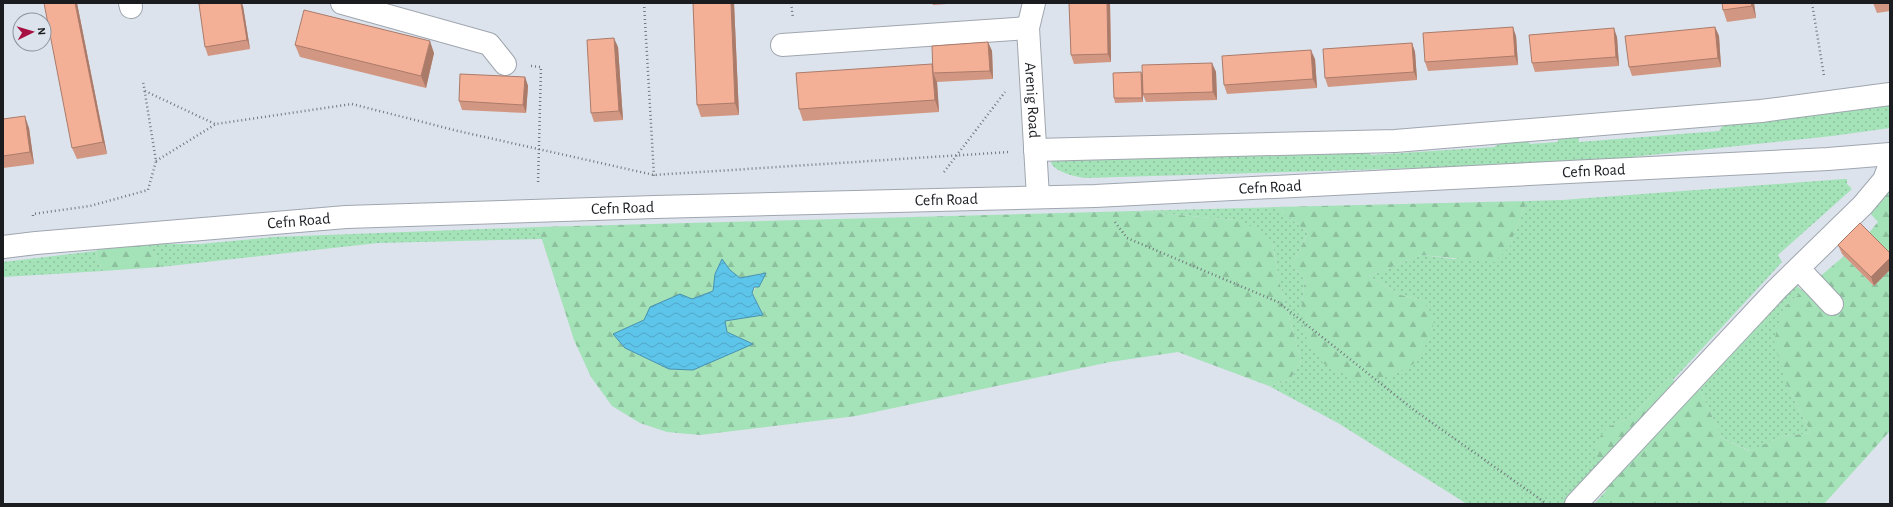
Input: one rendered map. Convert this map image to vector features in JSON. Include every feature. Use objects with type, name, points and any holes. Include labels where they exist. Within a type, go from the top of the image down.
[{"type":"street","points":[[342,3],[489,44],[505,64]]},
{"type":"street","name":"Arenig Road","points":[[1034,3],[1028,28],[1038,197]]},
{"type":"street","points":[[782,45],[1028,28]]},
{"type":"street","points":[[1035,150],[1395,141],[1761,111],[1890,94]]},
{"type":"street","name":"Cefn Road","points":[[3,247],[346,217],[655,207],[1095,196],[1828,159],[1890,154]]},
{"type":"street","points":[[1576,504],[1777,289],[1799,269],[1875,192],[1884,180],[1890,164]]},
{"type":"street","points":[[1799,269],[1832,304]]},
{"type":"path","points":[[644,3],[655,207]]},
{"type":"path","points":[[1812,3],[1828,102]]},
{"type":"path","points":[[923,200],[1030,58]]},
{"type":"path","points":[[505,64],[541,67],[537,211]]},
{"type":"path","points":[[36,243],[33,214],[90,206],[148,190],[156,161],[143,81]]},
{"type":"path","points":[[144,91],[216,124]]},
{"type":"path","points":[[156,161],[216,124],[352,104],[539,150],[654,176],[1035,150]]},
{"type":"path","points":[[1095,196],[1127,238],[1278,302],[1414,410],[1547,504]]},
{"type":"green space","points":[[1890,96],[1890,128],[1832,136],[1564,164],[1085,178],[1061,172],[1051,163],[1052,160],[1355,144],[1371,155],[1494,147],[1513,135],[1523,134],[1530,144],[1558,142],[1558,135],[1578,133],[1579,142],[1719,131],[1728,118]]},
{"type":"green space","points":[[1847,179],[1847,184],[1852,189],[1778,255],[1782,262],[1673,380],[1668,378],[1633,416],[1608,427],[1599,465],[1565,504],[1467,504],[1338,423],[1269,386],[1290,380],[1301,360],[1279,281],[1273,244],[1235,220],[1135,211],[1277,207],[1308,233],[1292,265],[1305,280],[1301,309],[1422,300],[1401,295],[1369,276],[1421,255],[1454,259],[1509,247],[1527,201],[1562,200]]},
{"type":"green space","points":[[1890,192],[1890,258],[1867,235],[1878,222],[1868,211]]},
{"type":"green space","points":[[1527,201],[1509,247],[1495,262],[1421,255],[1369,276],[1401,295],[1422,300],[1435,318],[1429,340],[1415,363],[1392,376],[1357,380],[1324,364],[1307,341],[1301,309],[1305,280],[1292,265],[1308,233],[1277,207]]},
{"type":"green space","points":[[1135,211],[1235,220],[1260,230],[1273,244],[1279,281],[1301,360],[1290,380],[1269,386],[1178,352],[1110,362],[856,416],[700,435],[667,432],[640,423],[612,406],[591,377],[574,340],[538,227]],"holes":[[[722,259],[730,270],[740,278],[765,273],[752,293],[763,315],[724,321],[727,332],[752,343],[693,370],[669,369],[625,348],[614,334],[713,291],[715,274]]]},
{"type":"green space","points":[[538,227],[543,239],[378,243],[160,267],[155,255],[147,244],[200,244],[274,237]]},
{"type":"green space","points":[[147,244],[155,255],[160,267],[103,271],[97,260],[96,251],[104,246]]},
{"type":"green space","points":[[96,251],[97,260],[103,271],[3,277],[3,262]]},
{"type":"green space","points":[[1844,256],[1874,286],[1890,270],[1890,431],[1824,504],[1594,504],[1606,491],[1594,444],[1608,427],[1633,416],[1668,378],[1701,392],[1722,438],[1749,451],[1783,436],[1811,433],[1787,385],[1774,341],[1783,308]]},
{"type":"green space","points":[[1792,282],[1803,291],[1783,308],[1787,385],[1811,433],[1783,436],[1750,451],[1722,438],[1701,392],[1690,387]]},
{"type":"water","points":[[722,259],[730,270],[740,278],[766,273],[759,287],[754,287],[752,293],[763,315],[725,321],[727,332],[753,344],[693,370],[669,369],[625,348],[613,334],[644,320],[650,307],[680,294],[692,299],[713,291],[715,274]]},
{"type":"building","points":[[44,3],[75,3],[103,142],[72,148],[52,44],[52,12],[46,12]]},
{"type":"building","points":[[241,3],[247,40],[205,47],[199,4]]},
{"type":"building","points":[[693,3],[731,3],[735,103],[697,105]]},
{"type":"building","points":[[1069,3],[1107,3],[1108,54],[1071,55]]},
{"type":"building","points":[[1722,3],[1751,3],[1752,6],[1723,10]]},
{"type":"building","points":[[304,10],[430,41],[421,76],[295,45]]},
{"type":"building","points":[[1513,27],[1515,56],[1425,62],[1423,33]]},
{"type":"building","points":[[1715,27],[1718,58],[1629,67],[1625,36]]},
{"type":"building","points":[[1614,28],[1616,57],[1532,63],[1529,35]]},
{"type":"building","points":[[614,38],[619,111],[591,113],[587,40]]},
{"type":"building","points":[[988,42],[990,71],[933,73],[932,46]]},
{"type":"building","points":[[1412,43],[1414,72],[1325,78],[1323,49]]},
{"type":"building","points":[[1311,50],[1313,79],[1224,85],[1222,56]]},
{"type":"building","points":[[1212,63],[1213,92],[1143,94],[1142,65]]},
{"type":"building","points":[[932,64],[935,100],[799,109],[796,73]]},
{"type":"building","points":[[1141,72],[1142,98],[1114,98],[1113,73]]},
{"type":"building","points":[[460,74],[525,77],[523,105],[459,101]]},
{"type":"building","points":[[25,116],[30,152],[3,156],[3,119]]},
{"type":"building","points":[[1860,223],[1890,253],[1890,258],[1871,277],[1838,245]]}]
